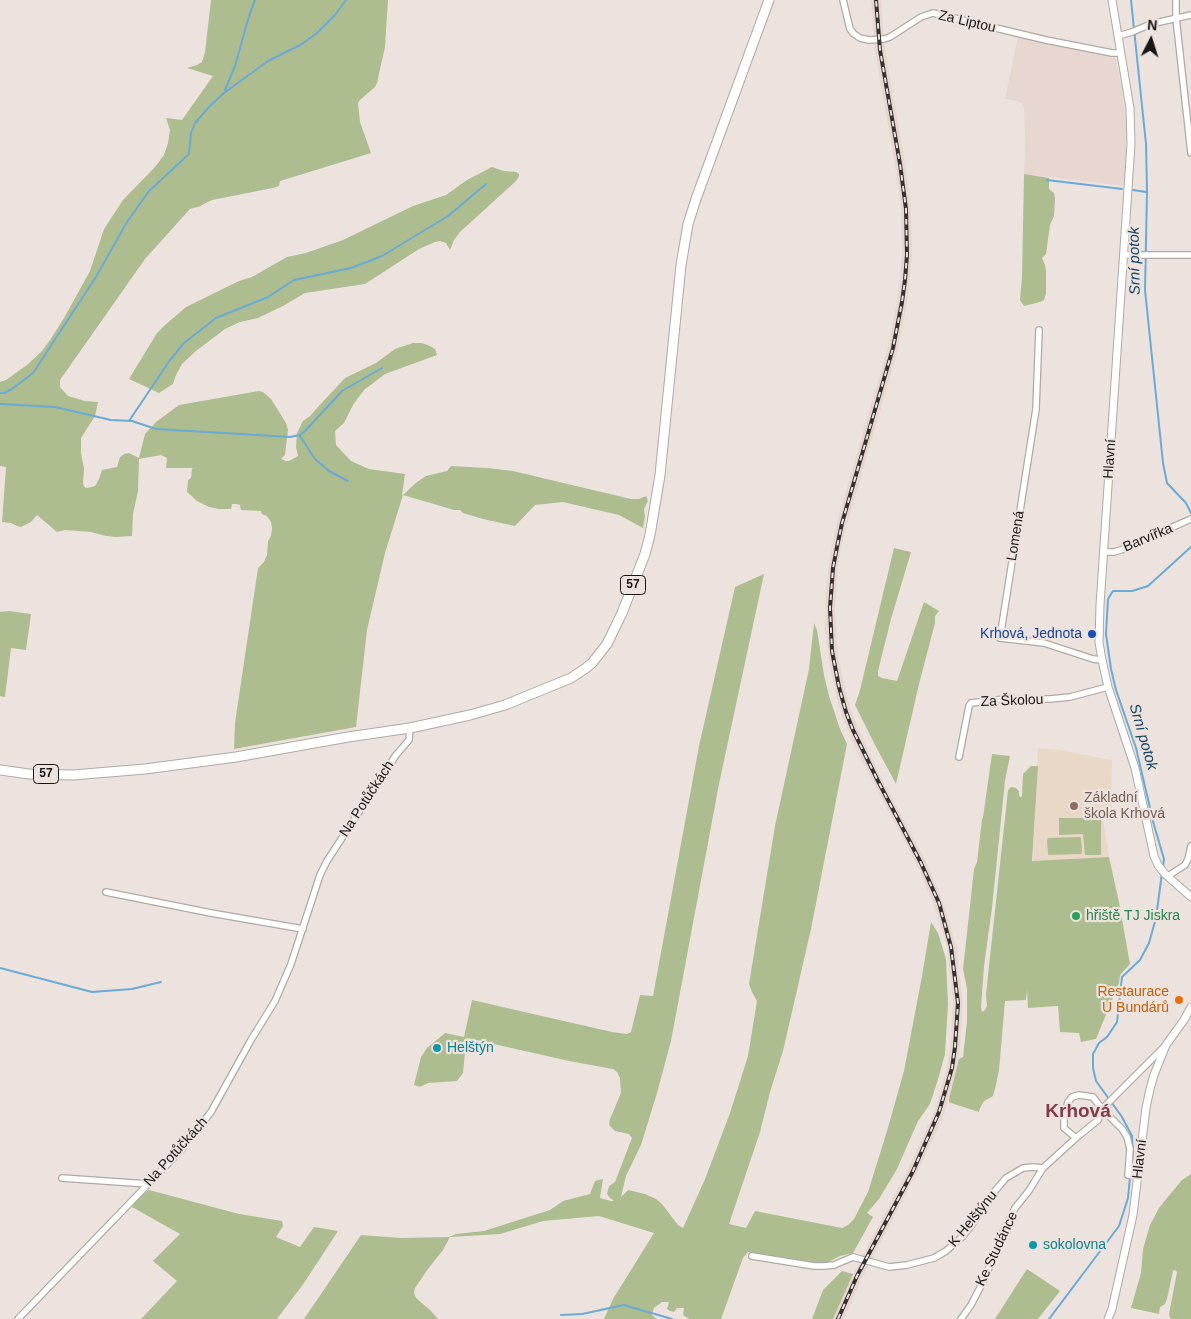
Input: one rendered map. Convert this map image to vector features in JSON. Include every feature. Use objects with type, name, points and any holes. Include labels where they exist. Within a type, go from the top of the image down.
[{"type":"main road","name":"57","points":[[0,770],[59,775],[92,774],[205,762],[410,728],[492,709],[566,680],[578,674],[592,663],[612,634],[626,605],[645,554],[654,514],[664,442],[681,265],[688,224],[769,0]]},
{"type":"street","name":"Za Liptou","points":[[843,0],[850,29],[860,38],[869,40],[890,37],[921,17],[933,13],[1046,40],[1121,54]]},
{"type":"street","name":"Hlavní","points":[[1112,0],[1130,108],[1131,133],[1099,629],[1102,660],[1108,687],[1131,756],[1154,856],[1166,875],[1191,897]]},
{"type":"street","points":[[1176,0],[1176,18],[1191,153]]},
{"type":"street","points":[[1118,36],[1139,30],[1151,24],[1191,15]]},
{"type":"street","points":[[1124,255],[1191,255]]},
{"type":"street","name":"Lomená","points":[[1039,330],[1036,409],[1000,638],[1044,643],[1092,659],[1102,660]]},
{"type":"street","name":"Barvířka","points":[[1104,552],[1116,552],[1191,520]]},
{"type":"street","name":"Za Školou","points":[[960,757],[968,706],[971,703],[1004,699],[1070,697],[1108,687]]},
{"type":"street","name":"Na Potůčkách","points":[[18,1319],[182,1149],[211,1112],[275,1001],[291,964],[320,875],[327,861],[396,755],[407,743],[410,737],[410,728]]},
{"type":"street","points":[[1166,875],[1186,864],[1191,846]]},
{"type":"street","points":[[106,892],[303,929]]},
{"type":"street","name":"Hlavní","points":[[1108,1319],[1133,1215],[1133,1175],[1154,1075],[1166,1044],[1191,1007]]},
{"type":"street","points":[[1133,1175],[1127,1137],[1104,1106],[1093,1097],[1079,1095],[1072,1096],[1068,1102],[1063,1124],[1064,1128],[1076,1138],[1098,1120],[1104,1106],[1166,1044]]},
{"type":"street","name":"Ke Studánce","points":[[961,1319],[971,1306],[986,1276],[999,1240],[1015,1208],[1043,1168],[1076,1138]]},
{"type":"street","name":"K Helštýnu","points":[[752,1256],[824,1266],[834,1265],[854,1258],[889,1267],[907,1265],[934,1258],[946,1251],[962,1237],[989,1198],[1006,1178],[1023,1168],[1043,1168]]},
{"type":"street","points":[[62,1178],[148,1184]]},
{"type":"shaded area","points":[[871,0],[881,0],[885,49],[911,209],[912,255],[907,303],[898,349],[841,548],[835,608],[837,650],[844,685],[858,728],[882,779],[926,861],[943,901],[956,946],[963,1003],[957,1069],[944,1114],[917,1173],[862,1278],[844,1319],[833,1319],[853,1274],[908,1169],[935,1110],[947,1067],[953,1003],[947,948],[934,905],[917,865],[859,756],[841,714],[830,668],[825,629],[826,588],[832,546],[837,522],[888,347],[897,302],[902,255],[901,209],[875,51]]},
{"type":"shaded area","points":[[1018,36],[1116,58],[1127,131],[1125,186],[1024,174],[1024,106],[1017,101],[1005,99]]},
{"type":"shaded area","name":"Základní škola Krhová","points":[[1038,748],[1112,760],[1112,810],[1103,819],[1109,857],[1033,861]]},
{"type":"green space","points":[[211,0],[388,0],[385,47],[377,83],[358,103],[360,122],[371,153],[280,181],[279,186],[273,188],[212,200],[190,209],[145,259],[60,380],[60,387],[68,396],[85,401],[98,402],[95,416],[81,438],[84,487],[95,486],[102,470],[117,467],[120,457],[124,454],[129,453],[139,458],[145,434],[156,422],[179,405],[259,391],[271,399],[286,423],[288,430],[285,455],[281,459],[289,461],[298,456],[296,447],[297,433],[303,421],[310,416],[345,378],[376,363],[395,349],[413,343],[422,343],[430,346],[435,349],[437,355],[385,374],[364,390],[353,405],[344,423],[335,431],[336,445],[351,461],[369,469],[405,474],[403,495],[385,553],[367,630],[356,727],[234,749],[235,723],[258,568],[264,562],[267,555],[268,541],[271,536],[271,522],[267,516],[262,514],[261,511],[241,510],[240,505],[236,504],[232,504],[231,509],[219,509],[209,507],[197,501],[187,492],[188,480],[191,478],[193,468],[166,468],[167,458],[161,455],[139,459],[138,491],[133,514],[132,536],[116,537],[91,532],[65,530],[57,532],[37,515],[31,522],[21,527],[2,522],[6,467],[0,466],[0,382],[6,380],[27,365],[42,351],[50,340],[90,271],[104,229],[123,200],[164,155],[170,130],[166,118],[182,120],[213,76],[187,68],[202,62],[205,52]]},
{"type":"green space","points":[[492,167],[516,172],[519,176],[516,181],[460,232],[450,250],[446,243],[435,242],[419,249],[365,284],[305,293],[258,318],[240,322],[225,329],[182,364],[173,384],[159,393],[129,379],[157,333],[186,307],[239,281],[252,277],[287,257],[306,253],[343,240],[413,206],[446,195],[467,180]]},
{"type":"green space","points":[[1024,174],[1049,178],[1049,189],[1054,193],[1055,199],[1054,216],[1050,225],[1046,254],[1042,258],[1046,272],[1046,294],[1044,300],[1024,306],[1020,300]]},
{"type":"green space","points":[[451,466],[513,471],[631,499],[639,499],[646,496],[648,501],[644,509],[643,528],[619,515],[563,502],[535,505],[515,526],[483,519],[463,513],[460,510],[454,510],[403,495],[426,476],[447,471]]},
{"type":"green space","points":[[894,548],[911,552],[891,619],[878,676],[897,681],[924,602],[939,611],[935,616],[935,623],[896,784],[855,705]]},
{"type":"green space","points":[[764,574],[719,784],[671,1041],[641,1145],[626,1176],[621,1197],[628,1190],[656,1199],[678,1225],[683,1228],[705,1179],[730,1113],[748,1056],[757,1001],[749,984],[775,826],[809,669],[814,623],[817,630],[829,696],[847,744],[811,929],[783,1051],[760,1132],[729,1224],[746,1228],[755,1211],[842,1228],[854,1219],[868,1192],[904,1071],[931,922],[938,933],[946,959],[948,1004],[945,1054],[930,1104],[918,1121],[897,1169],[879,1199],[867,1213],[873,1217],[853,1253],[840,1256],[828,1262],[812,1262],[748,1252],[743,1258],[721,1319],[689,1319],[683,1315],[684,1308],[677,1308],[674,1312],[670,1311],[667,1309],[669,1302],[662,1302],[654,1308],[652,1315],[657,1319],[604,1319],[613,1299],[654,1233],[599,1216],[543,1221],[500,1234],[450,1237],[443,1250],[415,1288],[414,1293],[416,1298],[438,1319],[304,1319],[361,1235],[401,1238],[449,1237],[456,1234],[484,1231],[550,1210],[563,1201],[590,1194],[595,1181],[603,1179],[600,1198],[614,1201],[607,1194],[609,1186],[615,1182],[632,1138],[629,1134],[615,1131],[609,1125],[621,1093],[620,1078],[613,1069],[467,1038],[463,1073],[457,1081],[428,1083],[420,1087],[414,1085],[421,1057],[427,1048],[445,1033],[464,1037],[472,1000],[612,1032],[627,1034],[631,1032],[640,995],[653,996],[699,746],[735,587]]},
{"type":"green space","points":[[9,611],[31,614],[26,650],[11,648],[5,697],[0,696],[0,612]]},
{"type":"green space","points":[[992,754],[1010,756],[1005,781],[984,966],[982,1012],[987,1006],[986,995],[1008,790],[1011,787],[1016,788],[1019,791],[1019,796],[1022,796],[1023,774],[1031,766],[1038,766],[1032,861],[1109,857],[1130,964],[1120,975],[1119,983],[1096,1039],[1081,1042],[1079,1033],[1060,1032],[1058,1006],[1028,1008],[1027,990],[1026,1000],[1005,1001],[996,1085],[993,1096],[984,1101],[979,1112],[951,1103],[949,1099],[959,1059],[963,1057],[967,1022],[967,989],[963,969],[974,869],[977,862]]},
{"type":"green space","points":[[1059,818],[1101,818],[1101,855],[1085,855],[1083,834],[1059,835]]},
{"type":"green space","points":[[1080,837],[1081,854],[1048,854],[1048,838]]},
{"type":"green space","points":[[1191,1174],[1191,1319],[1170,1318],[1169,1314],[1177,1272],[1175,1270],[1173,1271],[1167,1299],[1165,1304],[1160,1307],[1159,1314],[1131,1308],[1141,1273],[1143,1249],[1150,1225],[1167,1198],[1182,1180]]},
{"type":"green space","points":[[149,1190],[239,1214],[282,1221],[283,1226],[276,1237],[300,1247],[314,1227],[338,1231],[304,1283],[277,1319],[141,1319],[177,1281],[153,1261],[180,1234],[132,1207]]},
{"type":"green space","points":[[1027,1269],[1060,1291],[1038,1319],[995,1319]]},
{"type":"green space","points":[[842,1271],[853,1274],[833,1319],[812,1319],[823,1290]]},
{"type":"waterway","points":[[225,90],[235,66],[255,0]]},
{"type":"waterway","points":[[0,393],[12,389],[33,373],[96,277],[127,222],[149,191],[189,154],[191,133],[195,123],[224,93],[268,61],[302,44],[317,33],[335,15],[346,0]]},
{"type":"waterway","name":"Srní potok","points":[[1131,0],[1146,144],[1145,290],[1163,463],[1167,483],[1186,503],[1191,513]]},
{"type":"waterway","points":[[1047,180],[1122,189]]},
{"type":"waterway","points":[[129,421],[170,360],[184,343],[216,318],[268,297],[294,280],[351,268],[382,256],[448,216],[486,184]]},
{"type":"waterway","points":[[1133,190],[1146,192]]},
{"type":"waterway","points":[[0,404],[55,407],[111,420],[132,421],[156,429],[290,437],[300,435],[305,431],[342,391],[382,368]]},
{"type":"waterway","points":[[300,436],[315,459],[329,471],[348,481]]},
{"type":"waterway","name":"Srní potok","points":[[1163,868],[1164,859],[1136,748],[1116,690],[1111,669],[1106,634],[1108,599],[1113,591],[1132,591],[1148,586],[1191,547]]},
{"type":"waterway","name":"Srní potok","points":[[1109,1099],[1096,1081],[1093,1068],[1093,1054],[1099,1043],[1107,1037],[1117,1022],[1122,977],[1140,960],[1149,943],[1156,918],[1162,873]]},
{"type":"waterway","points":[[0,968],[92,992],[132,989],[161,982]]},
{"type":"waterway","name":"Srní potok","points":[[1112,1103],[1132,1136],[1133,1152],[1131,1167]]},
{"type":"waterway","name":"Srní potok","points":[[1049,1319],[1119,1226],[1128,1198],[1130,1177]]},
{"type":"waterway","points":[[561,1315],[582,1314],[624,1305],[672,1319]]},
{"type":"railway","points":[[838,1319],[857,1276],[913,1171],[939,1112],[952,1068],[958,1003],[951,947],[939,903],[921,863],[853,730],[839,687],[832,651],[830,608],[833,568],[842,523],[893,348],[902,302],[907,255],[906,209],[880,50],[876,0]]},
{"type":"place","name":"Krhová, Jednota","points":[[1092,634]]},
{"type":"place","name":"Základní škola Krhová","points":[[1074,806]]},
{"type":"place","name":"hřiště TJ Jiskra","points":[[1076,916]]},
{"type":"place","name":"Restaurace U Bundárů","points":[[1179,1000]]},
{"type":"place","name":"Helštýn","points":[[437,1048]]},
{"type":"place","name":"sokolovna","points":[[1033,1245]]},
{"type":"district","name":"Krhová","points":[[1078,1112]]}]
